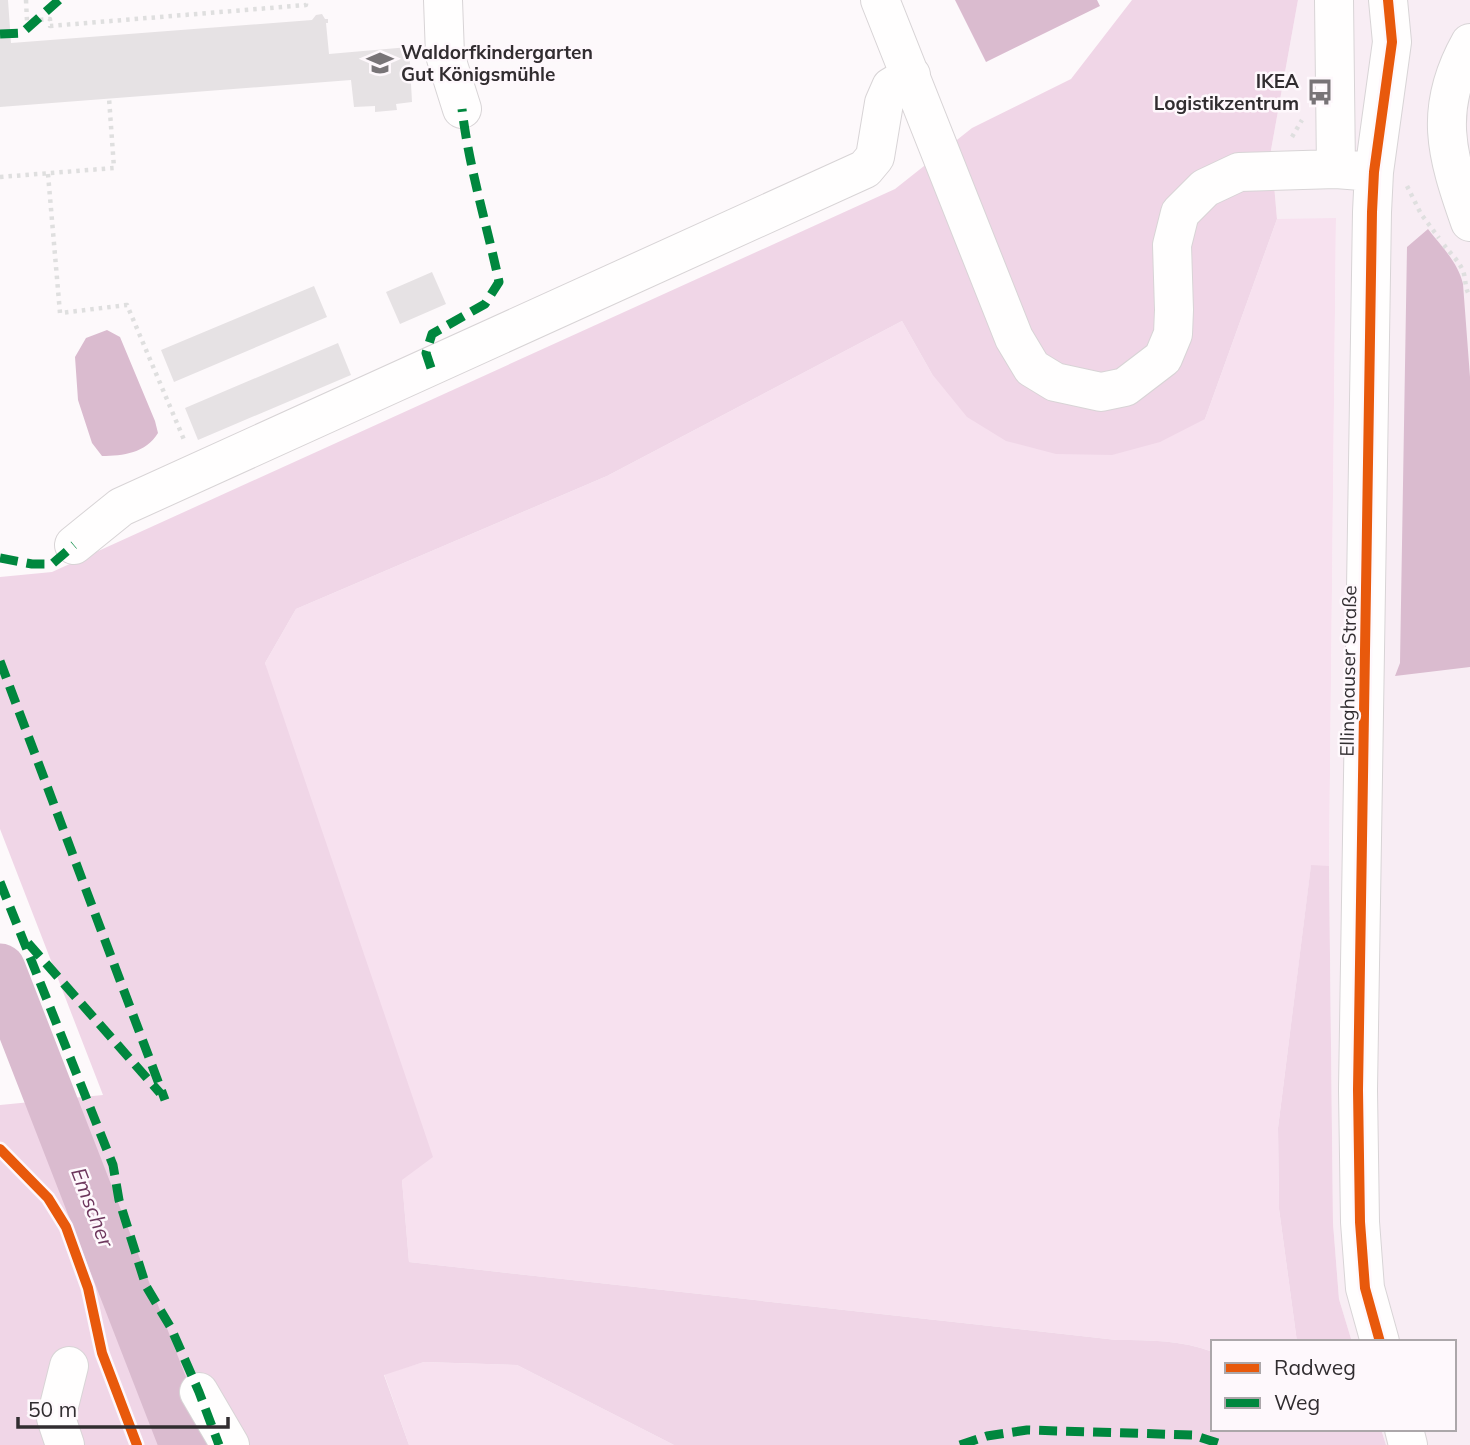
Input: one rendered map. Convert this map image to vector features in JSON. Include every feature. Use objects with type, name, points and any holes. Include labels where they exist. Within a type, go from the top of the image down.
[{"type":"street","points":[[443,0],[444,55],[462,110]]},
{"type":"street","points":[[880,0],[1014,338],[1032,368],[1055,382],[1101,393],[1125,387],[1163,358],[1173,334],[1172,245],[1180,213],[1205,187],[1239,172],[1336,169],[1374,172]]},
{"type":"street","points":[[1334,0],[1336,169]]},
{"type":"street","name":"Ellinghauser Straße","points":[[1379,1340],[1365,1288],[1361,1235],[1358,1090],[1374,172],[1392,42],[1388,0]]},
{"type":"street","points":[[1470,43],[1455,69],[1447,106],[1447,143],[1455,180],[1470,222]]},
{"type":"street","points":[[74,545],[121,507],[865,169],[875,157],[884,103],[891,88],[911,75]]},
{"type":"street","points":[[65,1445],[56,1418],[69,1366]]},
{"type":"street","points":[[199,1392],[230,1445]]},
{"type":"path","points":[[26,0],[27,21],[50,19],[50,26],[306,5],[306,0]]},
{"type":"path","points":[[0,177],[114,169],[110,98]]},
{"type":"path","points":[[1285,148],[1306,115]]},
{"type":"path","points":[[1374,172],[1391,168],[1399,171],[1421,214],[1460,266],[1466,291],[1470,296]]},
{"type":"path","points":[[48,174],[60,313],[127,305],[198,473]]},
{"type":"shaded area","points":[[955,0],[1097,0],[1100,6],[986,62]]},
{"type":"shaded area","points":[[1132,0],[1298,0],[1271,150],[1277,219],[1205,419],[1160,442],[1112,455],[1056,454],[1006,441],[967,417],[932,374],[902,321],[607,476],[296,609],[265,663],[433,1157],[402,1180],[409,1262],[1117,1340],[1189,1345],[1211,1351],[1211,1431],[1382,1431],[1386,1445],[674,1445],[517,1365],[424,1362],[384,1375],[409,1445],[0,1445],[0,1105],[103,1095],[0,829],[0,577],[52,572],[895,189],[972,128],[1071,79]]},
{"type":"shaded area","points":[[1298,0],[1470,0],[1470,1445],[1386,1445],[1382,1431],[1456,1431],[1456,1340],[1351,1340],[1339,1299],[1333,1223],[1329,866],[1336,219],[1277,219],[1271,150]]},
{"type":"shaded area","points":[[1336,218],[1329,866],[1311,866],[1278,1128],[1279,1209],[1297,1340],[1211,1340],[1211,1351],[1165,1341],[1117,1340],[409,1262],[402,1180],[265,663],[296,609],[607,476],[902,321],[932,374],[1205,419],[1277,219]]},
{"type":"shaded area","points":[[1428,229],[1453,261],[1463,284],[1470,377],[1470,667],[1395,676],[1400,663],[1407,247]]},
{"type":"shaded area","points":[[107,330],[120,337],[158,433],[141,449],[126,454],[102,456],[92,443],[78,400],[75,357],[86,338]]},
{"type":"shaded area","points":[[1311,865],[1329,866],[1333,1223],[1339,1299],[1351,1340],[1297,1340],[1279,1209],[1278,1128]]},
{"type":"shaded area","points":[[424,1362],[517,1365],[674,1445],[409,1445],[384,1374]]},
{"type":"building","points":[[0,0],[8,0],[11,43],[312,20],[316,15],[322,14],[328,19],[326,23],[329,54],[409,47],[412,102],[396,104],[397,110],[375,112],[375,106],[354,107],[351,80],[0,107]]},
{"type":"building","points":[[432,272],[446,304],[400,324],[386,292]]},
{"type":"building","points":[[314,286],[327,317],[174,382],[161,350]]},
{"type":"building","points":[[338,343],[351,375],[198,440],[185,408]]},
{"type":"waterway","name":"Emscher","points":[[0,969],[185,1445]]},
{"type":"marked path","points":[[0,34],[22,33],[59,0]]},
{"type":"marked path","points":[[431,368],[426,353],[432,334],[485,304],[499,282],[462,109]]},
{"type":"marked path","points":[[0,558],[32,564],[52,564],[74,545]]},
{"type":"marked path","points":[[0,661],[165,1100]]},
{"type":"marked path","points":[[0,882],[113,1165],[119,1200],[146,1286],[171,1328],[219,1445]]},
{"type":"marked path","points":[[28,943],[160,1093]]},
{"type":"marked path","points":[[960,1445],[987,1436],[1027,1430],[1193,1435],[1224,1445]]},
{"type":"cycle path","points":[[1379,1340],[1365,1288],[1360,1222],[1358,1090],[1372,212],[1374,172],[1392,42],[1388,0]]},
{"type":"cycle path","points":[[0,1149],[48,1198],[66,1227],[88,1288],[102,1353],[137,1445]]},
{"type":"place","name":"Waldorfkindergarten Gut Königsmühle","points":[[380,63]]},
{"type":"place","name":"IKEA Logistikzentrum","points":[[1320,92]]}]
